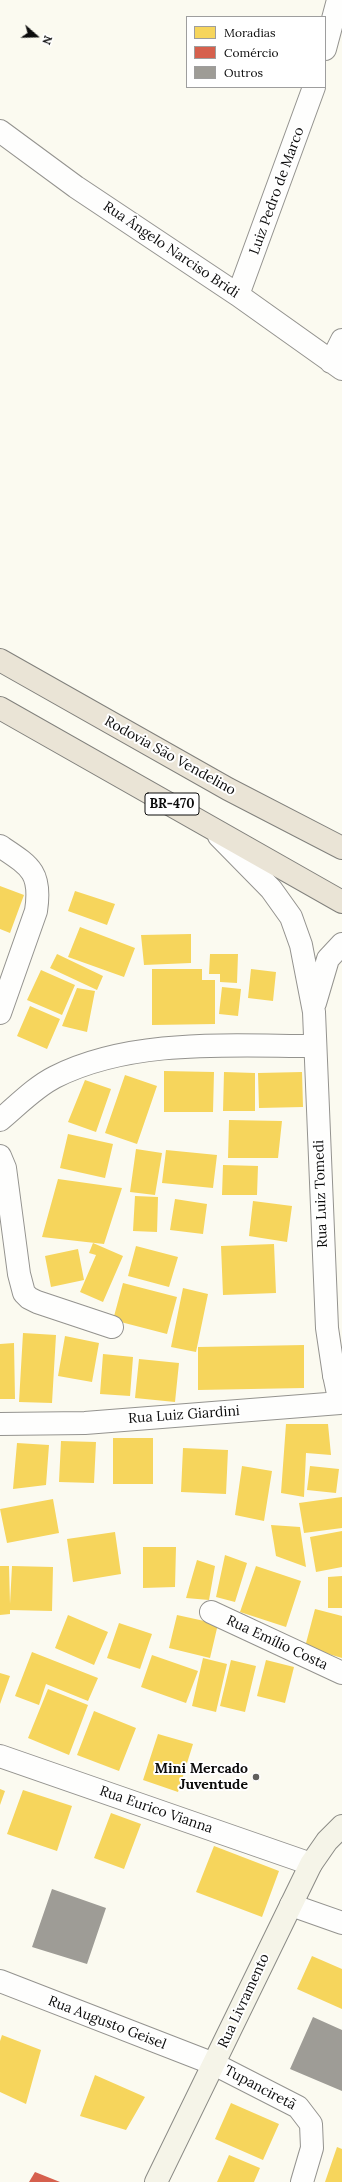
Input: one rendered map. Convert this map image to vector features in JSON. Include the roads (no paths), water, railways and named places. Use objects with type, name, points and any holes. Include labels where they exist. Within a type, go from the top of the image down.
[{"type":"highway","name":"Rodovia São Vendelino","points":[[0,660],[228,788],[342,848]]},
{"type":"highway","name":"BR-470","points":[[0,708],[342,902]]},
{"type":"main road","name":"Rua Livramento","points":[[156,2182],[312,1864],[327,1841],[342,1826]]},
{"type":"street","points":[[326,45],[338,0]]},
{"type":"street","name":"Luiz Pedro de Marco","points":[[238,295],[314,88]]},
{"type":"street","name":"Rua Ângelo Narciso Bridi","points":[[0,131],[76,187],[238,295],[336,365]]},
{"type":"street","points":[[336,365],[342,340]]},
{"type":"street","points":[[208,825],[271,889],[291,917],[301,945],[314,1012]]},
{"type":"street","points":[[0,846],[19,859],[32,871],[37,881],[38,893],[36,911],[0,1013]]},
{"type":"street","points":[[314,1012],[319,986],[328,959],[342,944]]},
{"type":"street","name":"Rua Luiz Tomedi","points":[[314,1012],[324,1291],[327,1328],[338,1374]]},
{"type":"street","points":[[0,1120],[54,1078],[86,1063],[134,1053],[198,1046],[315,1046]]},
{"type":"street","points":[[0,1156],[5,1168],[19,1274],[24,1293],[29,1298],[37,1302],[112,1327]]},
{"type":"street","name":"Rua Luiz Giardini","points":[[0,1424],[85,1423],[341,1407],[338,1374]]},
{"type":"street","name":"Rua Emílio Costa","points":[[211,1612],[342,1673]]},
{"type":"street","name":"Rua Eurico Vianna","points":[[0,1756],[312,1864]]},
{"type":"street","points":[[291,1905],[342,1923]]},
{"type":"street","name":"Rua Augusto Geisel","points":[[0,1981],[214,2064]]},
{"type":"street","name":"Tupanciretã","points":[[214,2064],[298,2107],[311,2124],[312,2148],[302,2182]]},
{"type":"place","name":"Mini Mercado Juventude","points":[[256,1777]]}]
